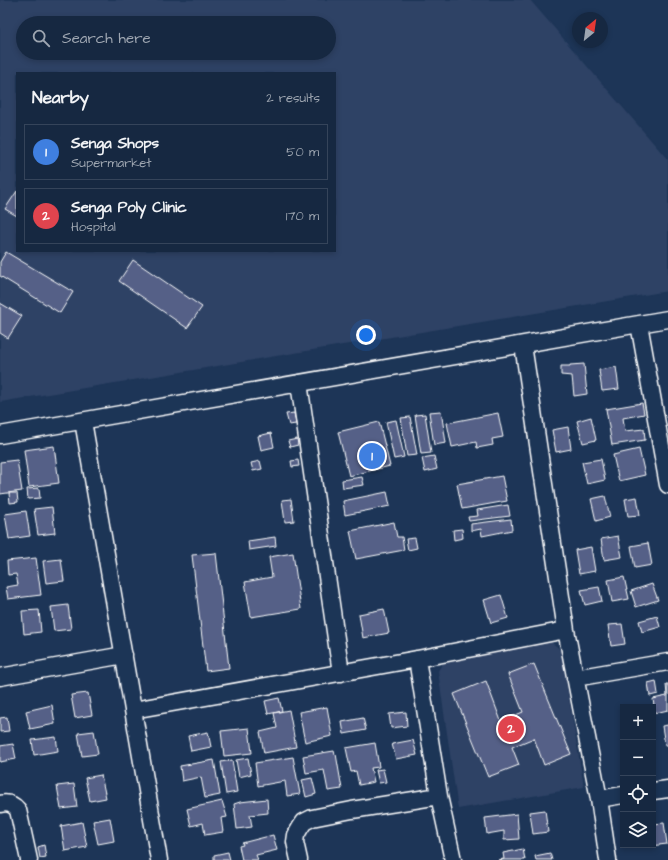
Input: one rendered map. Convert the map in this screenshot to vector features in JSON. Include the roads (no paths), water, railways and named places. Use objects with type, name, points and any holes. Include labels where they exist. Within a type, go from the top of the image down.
[{"type":"street","points":[[0,435],[668,319]]},
{"type":"street","points":[[639,324],[665,452],[668,485]]},
{"type":"street","points":[[523,345],[566,630],[599,799],[608,860]]},
{"type":"street","points":[[299,383],[341,673]]},
{"type":"street","points":[[83,421],[159,860]]},
{"type":"street","points":[[133,710],[417,659],[566,630]]},
{"type":"street","points":[[0,677],[124,655]]},
{"type":"street","points":[[417,659],[439,796],[453,860]]},
{"type":"street","points":[[575,678],[668,662]]},
{"type":"street","points":[[656,791],[668,789]]},
{"type":"street","points":[[299,860],[295,842],[296,835],[304,822],[312,818],[439,796]]},
{"type":"street","points":[[599,799],[620,796]]},
{"type":"street","points":[[0,804],[10,804],[18,810],[29,860]]},
{"type":"place","name":"Senga Shops","points":[[372,456]]},
{"type":"place","name":"Senga Poly Clinic","points":[[511,729]]}]
